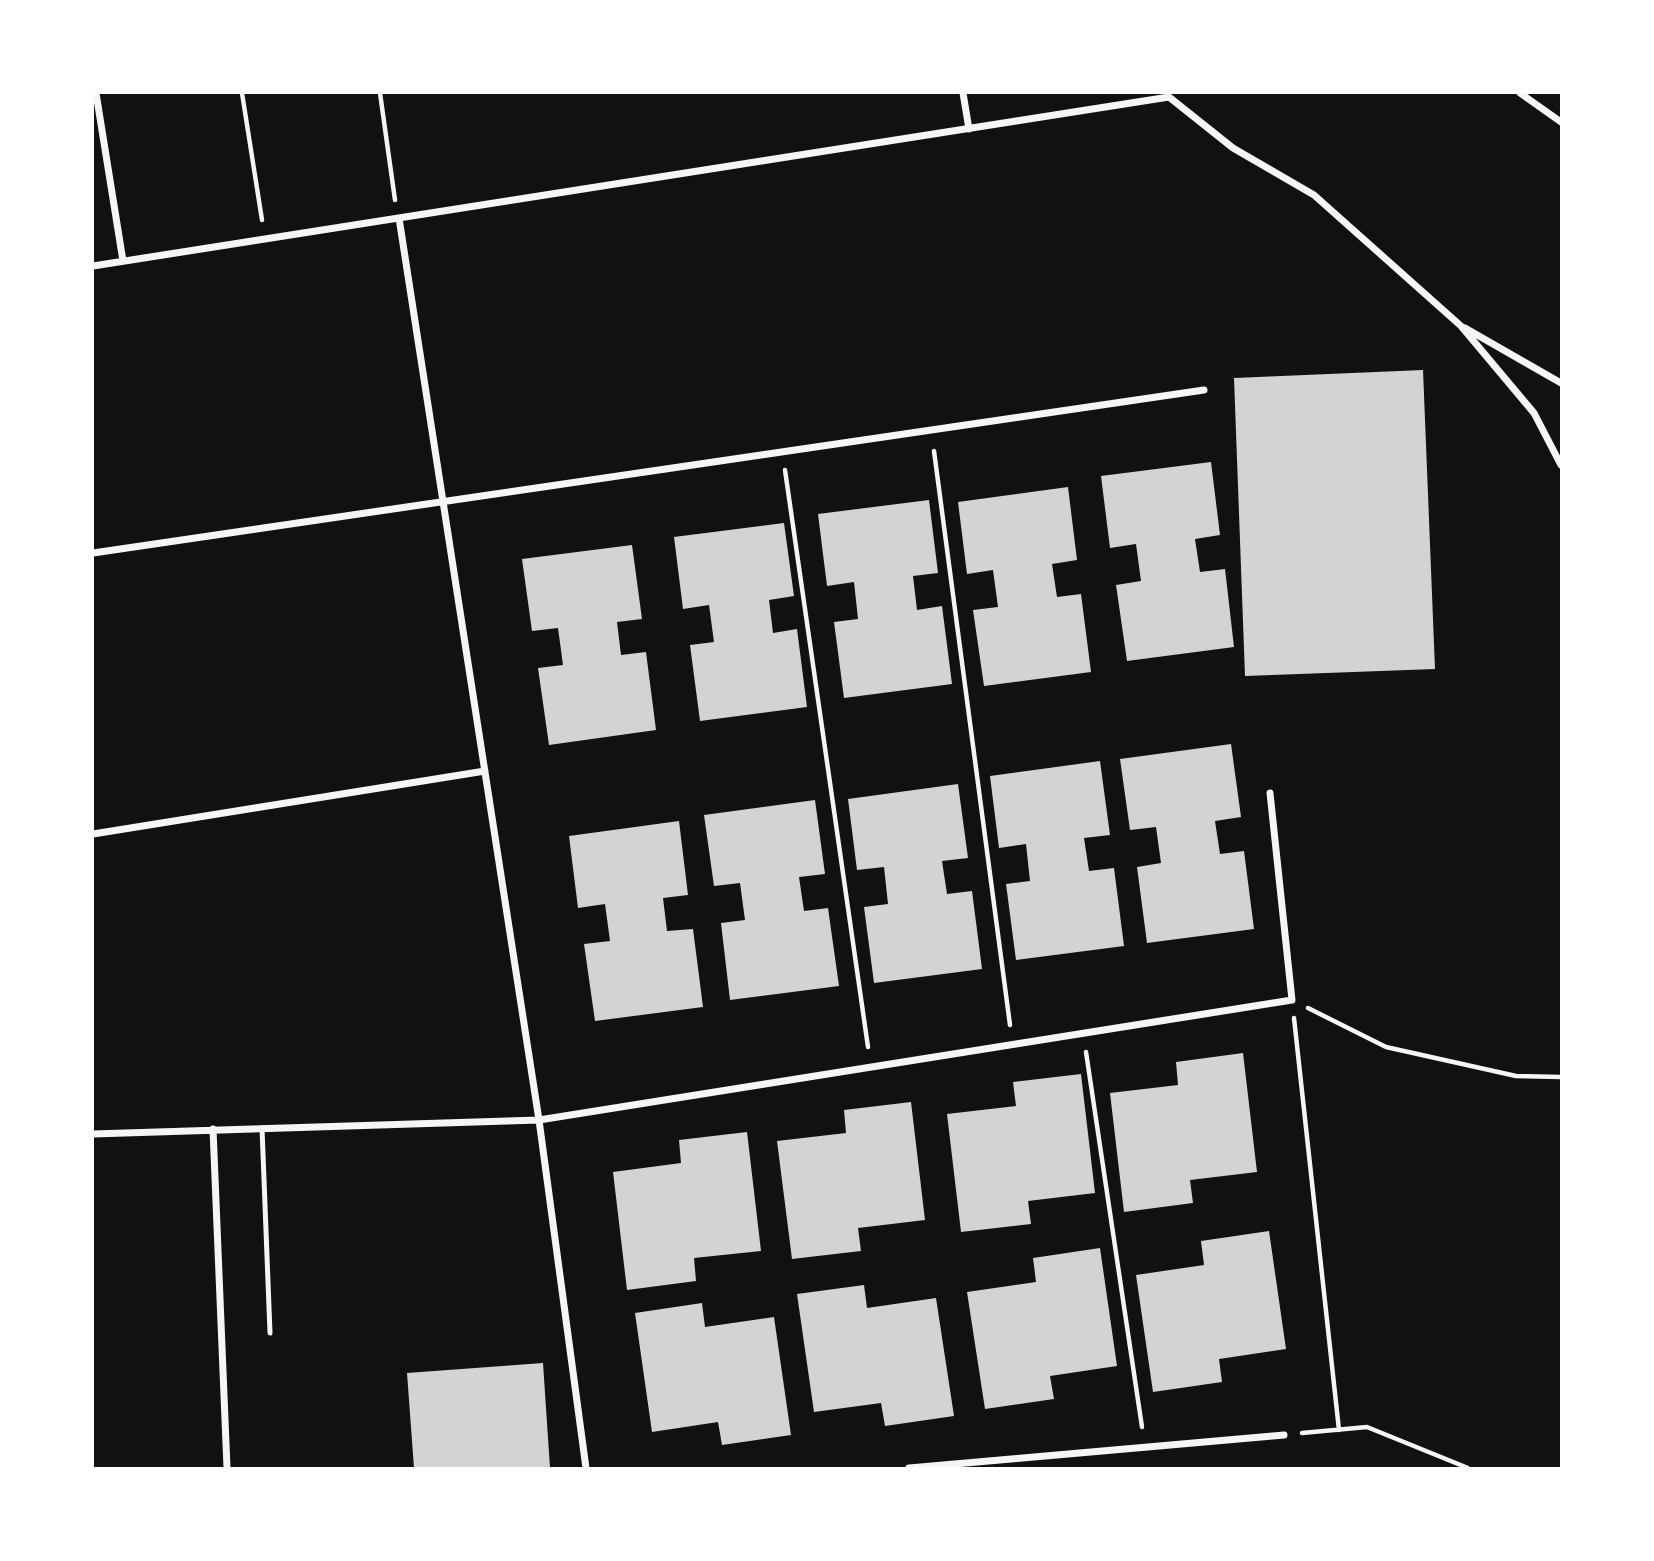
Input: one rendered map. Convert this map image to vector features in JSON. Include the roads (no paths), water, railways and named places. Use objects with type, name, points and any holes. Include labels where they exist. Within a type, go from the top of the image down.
[{"type":"street","points":[[96,93],[122,261]]},
{"type":"street","points":[[963,93],[969,129]]},
{"type":"street","points":[[1520,93],[1561,122]]},
{"type":"street","points":[[93,266],[969,129],[1167,95],[1233,148],[1314,195],[1461,326],[1534,413],[1561,465]]},
{"type":"street","points":[[399,218],[539,1120],[586,1468]]},
{"type":"street","points":[[1461,326],[1561,383]]},
{"type":"street","points":[[93,553],[1204,390]]},
{"type":"street","points":[[93,834],[485,771]]},
{"type":"street","points":[[93,1134],[539,1120],[1292,1000],[1270,793]]},
{"type":"street","points":[[213,1129],[228,1468]]},
{"type":"street","points":[[909,1468],[1284,1435]]},
{"type":"lane","points":[[262,1128],[270,1333]]}]
